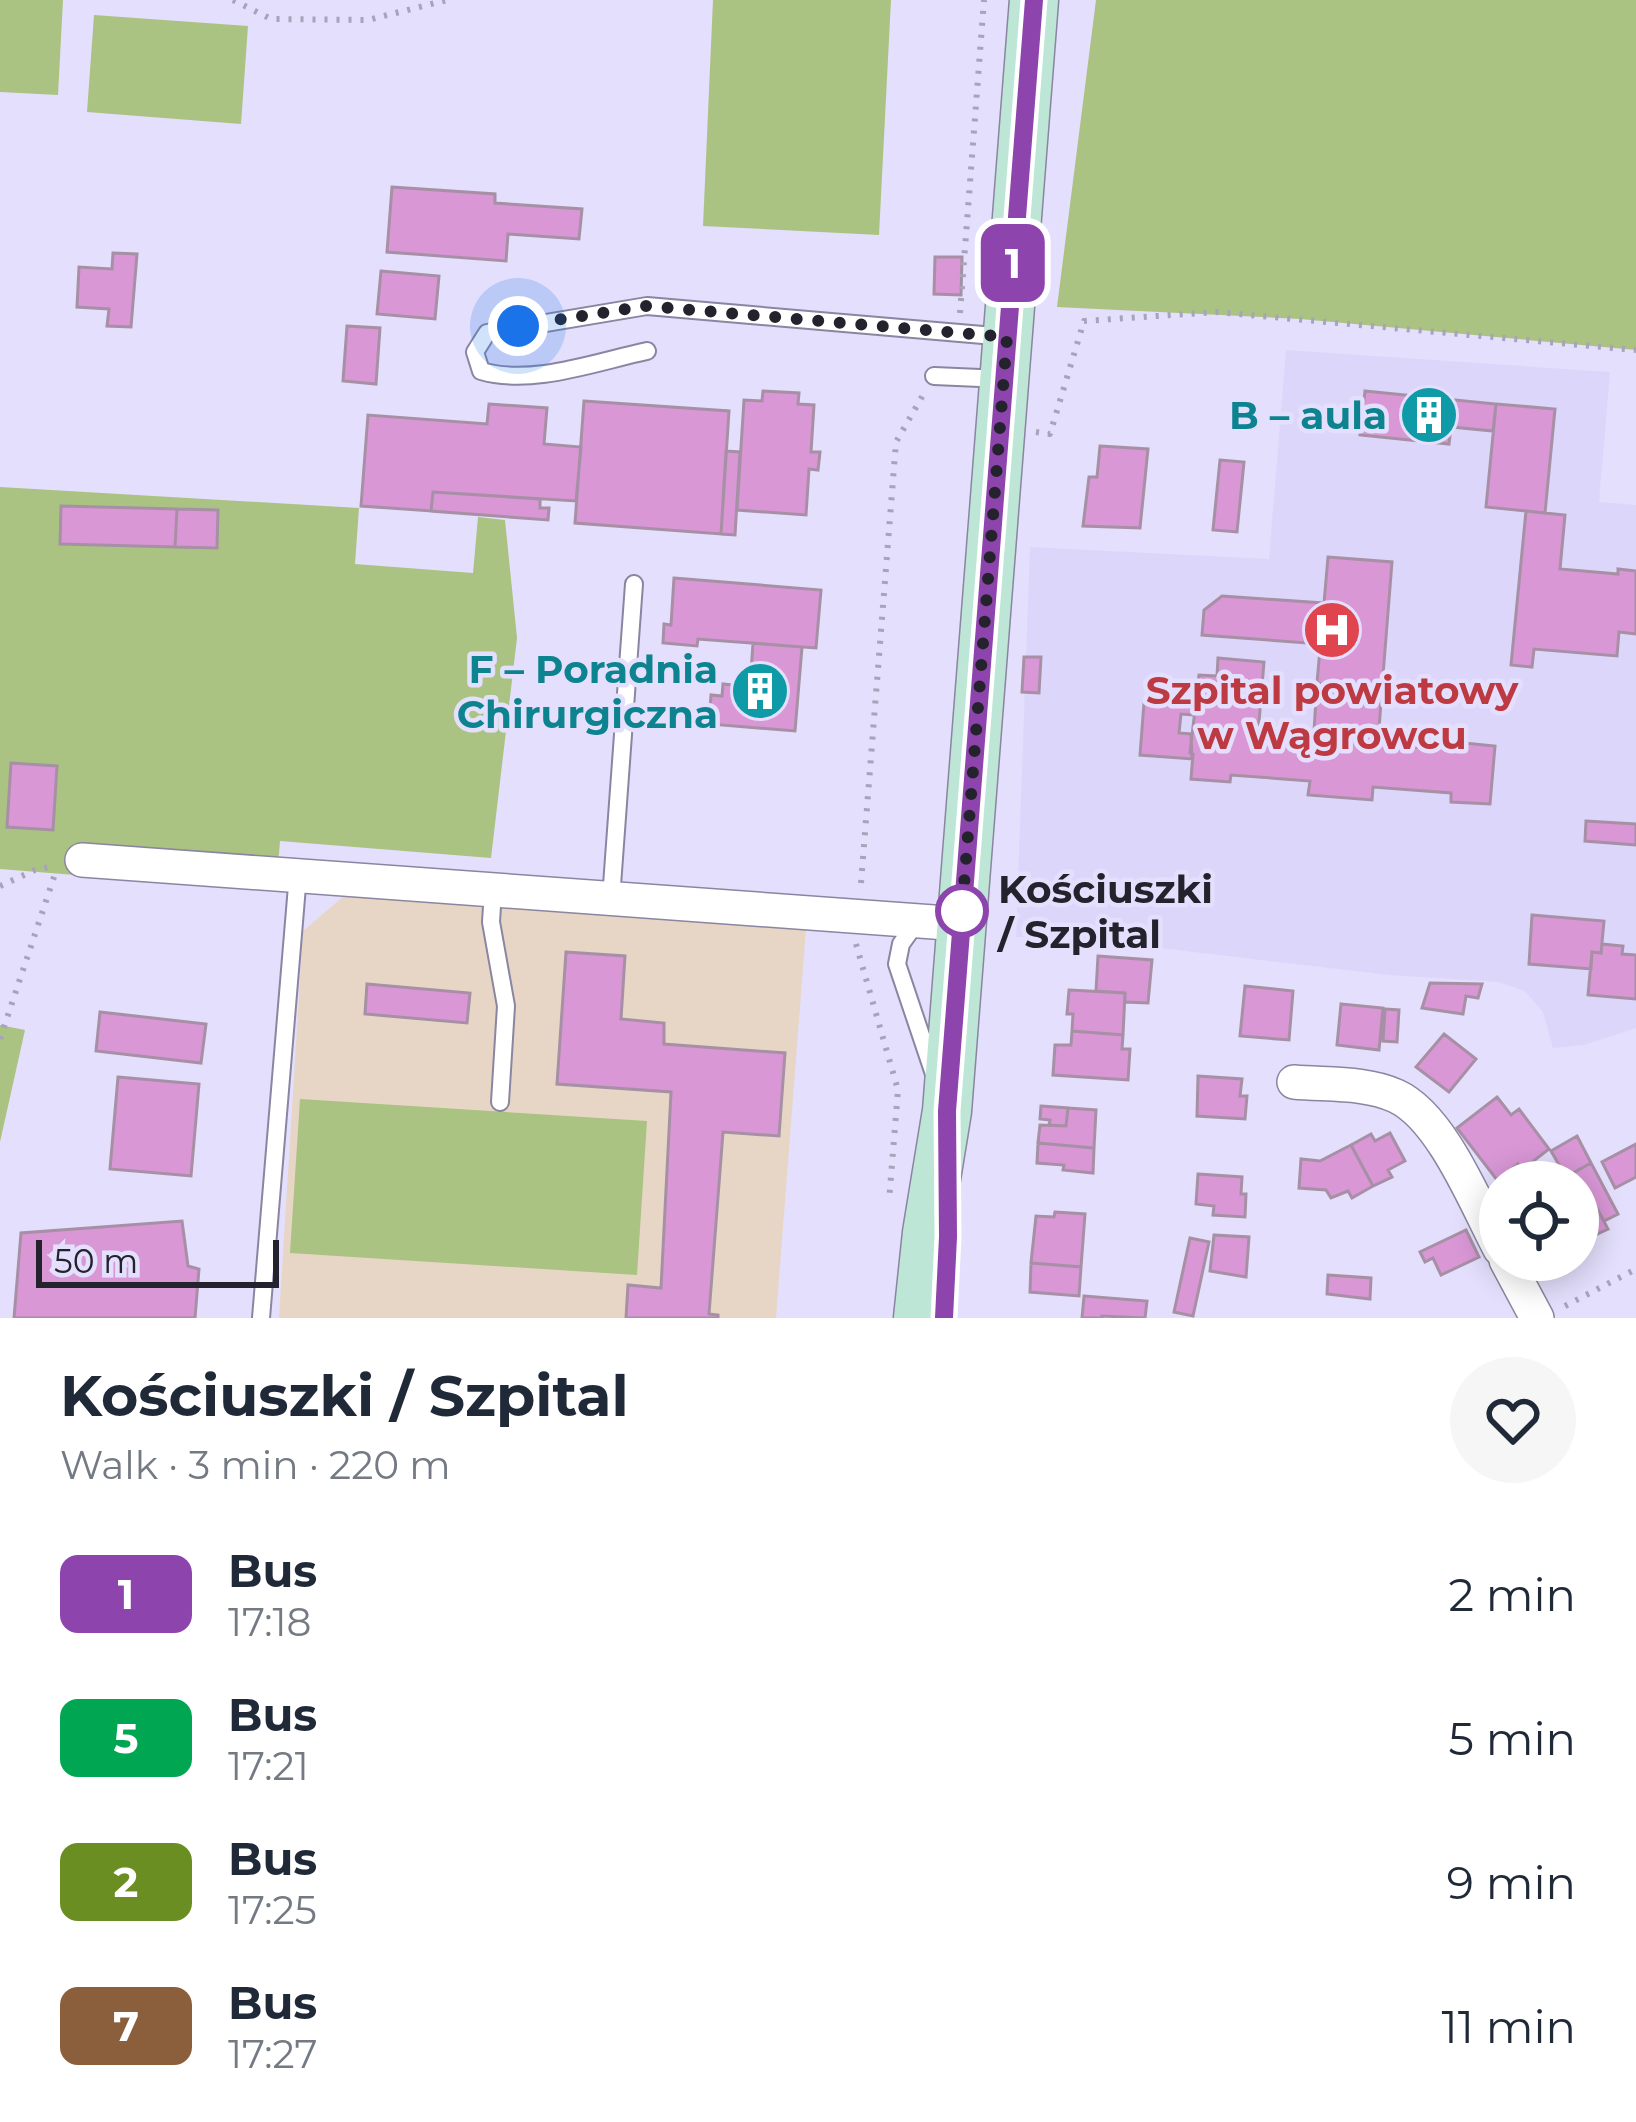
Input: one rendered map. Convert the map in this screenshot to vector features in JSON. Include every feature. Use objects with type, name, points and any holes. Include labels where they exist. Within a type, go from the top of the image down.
[{"type":"main road","points":[[944,1318],[947,1111],[939,923],[1000,429],[1034,0]]},
{"type":"main road","points":[[918,1318],[947,1111]]},
{"type":"street","points":[[70,863],[298,874],[939,923]]},
{"type":"street","points":[[1294,1082],[1369,1088],[1418,1109],[1435,1128],[1479,1210]]},
{"type":"street","points":[[1525,1281],[1553,1311]]},
{"type":"lane","points":[[647,351],[530,377],[481,371],[475,352],[487,334],[646,306],[956,333],[1006,358]]},
{"type":"lane","points":[[934,376],[1006,358]]},
{"type":"lane","points":[[611,899],[634,584]]},
{"type":"lane","points":[[261,1318],[298,874]]},
{"type":"lane","points":[[493,890],[491,922],[506,1006],[500,1102]]},
{"type":"path","points":[[233,0],[271,19],[368,20],[447,0]]},
{"type":"path","points":[[956,333],[966,268],[984,0]]},
{"type":"path","points":[[1000,429],[1050,434],[1084,321],[1216,312],[1636,350]]},
{"type":"path","points":[[889,1204],[898,1090],[856,945],[896,442],[934,376]]},
{"type":"path","points":[[0,886],[35,870],[70,863]]},
{"type":"path","points":[[0,1039],[70,863]]},
{"type":"path","points":[[1553,1311],[1636,1269]]},
{"type":"path","points":[[1553,1311],[1576,1318]]},
{"type":"shaded area","name":"Szpital powiatowy w Wągrowcu","points":[[1286,350],[1610,372],[1599,502],[1636,505],[1636,1028],[1584,1045],[1553,1048],[1543,1012],[1525,991],[1498,982],[1389,975],[1084,939],[1016,937],[1030,547],[1269,559]]},
{"type":"shaded area","points":[[345,895],[806,929],[776,1318],[279,1318],[303,931]]},
{"type":"green space","points":[[0,0],[63,0],[58,95],[0,92]]},
{"type":"green space","points":[[713,0],[891,0],[879,235],[703,226]]},
{"type":"green space","points":[[1096,0],[1636,0],[1636,350],[1300,319],[1057,307]]},
{"type":"green space","points":[[94,15],[248,26],[241,124],[87,112]]},
{"type":"green space","points":[[0,487],[359,508],[355,564],[473,573],[478,517],[505,520],[517,638],[491,858],[280,841],[276,891],[0,869]]},
{"type":"green space","points":[[0,1025],[25,1030],[0,1142]]},
{"type":"green space","points":[[300,1099],[647,1121],[637,1275],[290,1253]]},
{"type":"building","points":[[392,187],[495,194],[495,203],[582,209],[579,239],[508,234],[506,261],[387,252]]},
{"type":"building","points":[[113,253],[137,254],[131,327],[107,326],[109,309],[77,307],[79,267],[112,269]]},
{"type":"building","points":[[935,257],[962,257],[961,295],[934,294]]},
{"type":"building","points":[[381,271],[439,276],[435,319],[377,314]]},
{"type":"building","points":[[347,326],[380,328],[376,384],[343,381]]},
{"type":"building","points":[[763,391],[799,393],[798,404],[814,405],[811,452],[820,452],[818,470],[809,469],[806,515],[737,510],[744,400],[762,401]]},
{"type":"building","name":"B – aula","points":[[1365,391],[1496,404],[1493,431],[1451,427],[1449,444],[1360,435]]},
{"type":"building","points":[[584,401],[729,411],[721,534],[575,523]]},
{"type":"building","points":[[489,404],[547,408],[544,444],[581,447],[576,501],[433,492],[431,511],[361,506],[368,415],[487,424]]},
{"type":"building","points":[[1496,404],[1555,409],[1545,513],[1486,507]]},
{"type":"building","points":[[1100,446],[1148,449],[1140,528],[1083,526],[1089,477],[1097,477]]},
{"type":"building","points":[[726,451],[740,452],[735,535],[721,534]]},
{"type":"building","points":[[1220,460],[1244,462],[1237,532],[1213,530]]},
{"type":"building","points":[[433,492],[540,499],[540,508],[549,508],[548,520],[431,511]]},
{"type":"building","points":[[61,506],[177,509],[175,547],[60,544]]},
{"type":"building","points":[[177,509],[218,510],[217,548],[175,547]]},
{"type":"building","points":[[1526,511],[1565,515],[1560,569],[1636,571],[1636,634],[1619,632],[1617,656],[1534,649],[1532,667],[1511,665]]},
{"type":"building","points":[[1328,557],[1392,562],[1382,688],[1317,683]]},
{"type":"building","points":[[674,578],[821,590],[816,648],[698,639],[697,646],[663,643],[664,624],[671,625]]},
{"type":"building","points":[[1222,596],[1323,603],[1320,644],[1202,635],[1204,610]]},
{"type":"building","name":"F – Poradnia Chirurgiczna","points":[[753,643],[802,647],[795,731],[709,724],[711,695],[722,696],[723,684],[750,687]]},
{"type":"building","points":[[1024,657],[1041,657],[1039,693],[1022,692]]},
{"type":"building","points":[[1218,658],[1264,662],[1258,734],[1264,735],[1265,726],[1314,731],[1317,683],[1382,688],[1378,743],[1432,749],[1433,740],[1495,746],[1490,804],[1451,802],[1451,793],[1373,787],[1372,800],[1308,795],[1310,781],[1231,775],[1230,782],[1191,779],[1199,675],[1217,676]]},
{"type":"building","points":[[1144,703],[1196,708],[1193,715],[1181,714],[1179,733],[1191,734],[1192,759],[1140,755]]},
{"type":"building","points":[[11,763],[57,766],[53,830],[7,827]]},
{"type":"building","points":[[1586,821],[1636,824],[1636,845],[1585,841]]},
{"type":"building","points":[[1532,915],[1604,921],[1601,953],[1592,952],[1591,969],[1529,964]]},
{"type":"building","points":[[1602,944],[1623,946],[1622,954],[1636,955],[1636,999],[1588,995],[1592,952],[1601,953]]},
{"type":"building","points":[[566,952],[625,956],[621,1019],[664,1023],[664,1044],[785,1053],[779,1136],[723,1132],[709,1314],[718,1318],[626,1318],[628,1285],[661,1288],[671,1092],[557,1084]]},
{"type":"building","points":[[1098,956],[1152,960],[1148,1003],[1125,1002],[1125,993],[1096,991]]},
{"type":"building","points":[[1430,983],[1482,984],[1478,998],[1466,996],[1463,1014],[1422,1008]]},
{"type":"building","points":[[367,984],[470,993],[467,1023],[365,1014]]},
{"type":"building","points":[[1245,986],[1293,991],[1289,1040],[1240,1036]]},
{"type":"building","points":[[1069,990],[1125,993],[1123,1035],[1072,1031],[1073,1014],[1067,1014]]},
{"type":"building","points":[[1341,1004],[1383,1008],[1379,1050],[1337,1045]]},
{"type":"building","points":[[1385,1009],[1399,1010],[1397,1042],[1383,1041]]},
{"type":"building","points":[[100,1012],[206,1024],[201,1063],[96,1051]]},
{"type":"building","points":[[1072,1031],[1123,1035],[1122,1049],[1130,1049],[1128,1080],[1053,1075],[1055,1045],[1071,1045]]},
{"type":"building","points":[[1444,1034],[1476,1059],[1449,1092],[1416,1067]]},
{"type":"building","points":[[1198,1076],[1242,1079],[1240,1096],[1247,1096],[1245,1119],[1197,1116]]},
{"type":"building","points":[[118,1077],[199,1084],[191,1176],[110,1169]]},
{"type":"building","points":[[1497,1097],[1511,1115],[1519,1109],[1549,1149],[1534,1161],[1482,1161],[1457,1128]]},
{"type":"building","points":[[1041,1106],[1068,1108],[1066,1126],[1040,1119]]},
{"type":"building","points":[[1068,1108],[1096,1110],[1094,1148],[1038,1143],[1040,1125],[1066,1126]]},
{"type":"building","points":[[1390,1133],[1405,1161],[1388,1170],[1392,1177],[1373,1186],[1351,1145],[1371,1134],[1375,1141]]},
{"type":"building","points":[[1577,1136],[1590,1161],[1557,1161],[1551,1151]]},
{"type":"building","points":[[1038,1143],[1094,1148],[1093,1173],[1037,1163]]},
{"type":"building","points":[[1636,1144],[1636,1177],[1615,1188],[1602,1162]]},
{"type":"building","points":[[1351,1145],[1373,1186],[1352,1198],[1348,1191],[1331,1198],[1326,1190],[1299,1188],[1301,1159],[1320,1161]]},
{"type":"building","points":[[1198,1174],[1242,1177],[1245,1217],[1213,1215],[1214,1206],[1196,1204]]},
{"type":"building","points":[[1599,1178],[1618,1214],[1604,1221],[1599,1212]]},
{"type":"building","points":[[1055,1212],[1085,1214],[1081,1267],[1031,1263],[1036,1216],[1054,1217]]},
{"type":"building","points":[[1599,1212],[1608,1229],[1599,1233]]},
{"type":"building","points":[[182,1221],[188,1266],[199,1269],[195,1318],[14,1318],[21,1233]]},
{"type":"building","points":[[1466,1230],[1479,1257],[1441,1275],[1433,1258],[1425,1262],[1420,1252]]},
{"type":"building","points":[[1214,1235],[1249,1237],[1246,1277],[1210,1271]]},
{"type":"building","points":[[1190,1238],[1209,1242],[1193,1316],[1174,1312]]},
{"type":"building","points":[[1031,1263],[1081,1267],[1079,1296],[1030,1292]]},
{"type":"building","points":[[1328,1275],[1371,1278],[1370,1299],[1327,1294]]},
{"type":"building","points":[[1084,1296],[1147,1301],[1145,1318],[1082,1318]]},
{"type":"bus line","name":"1","points":[[944,1318],[947,1111],[1034,0]]},
{"type":"place","name":"B – aula","points":[[1429,415]]},
{"type":"place","name":"Szpital powiatowy w Wągrowcu","points":[[1332,630]]},
{"type":"place","name":"F – Poradnia Chirurgiczna","points":[[760,691]]},
{"type":"place","name":"Kościuszki / Szpital","points":[[962,911]]},
{"type":"route","points":[[518,326],[646,306],[1007,337],[962,911]]}]
